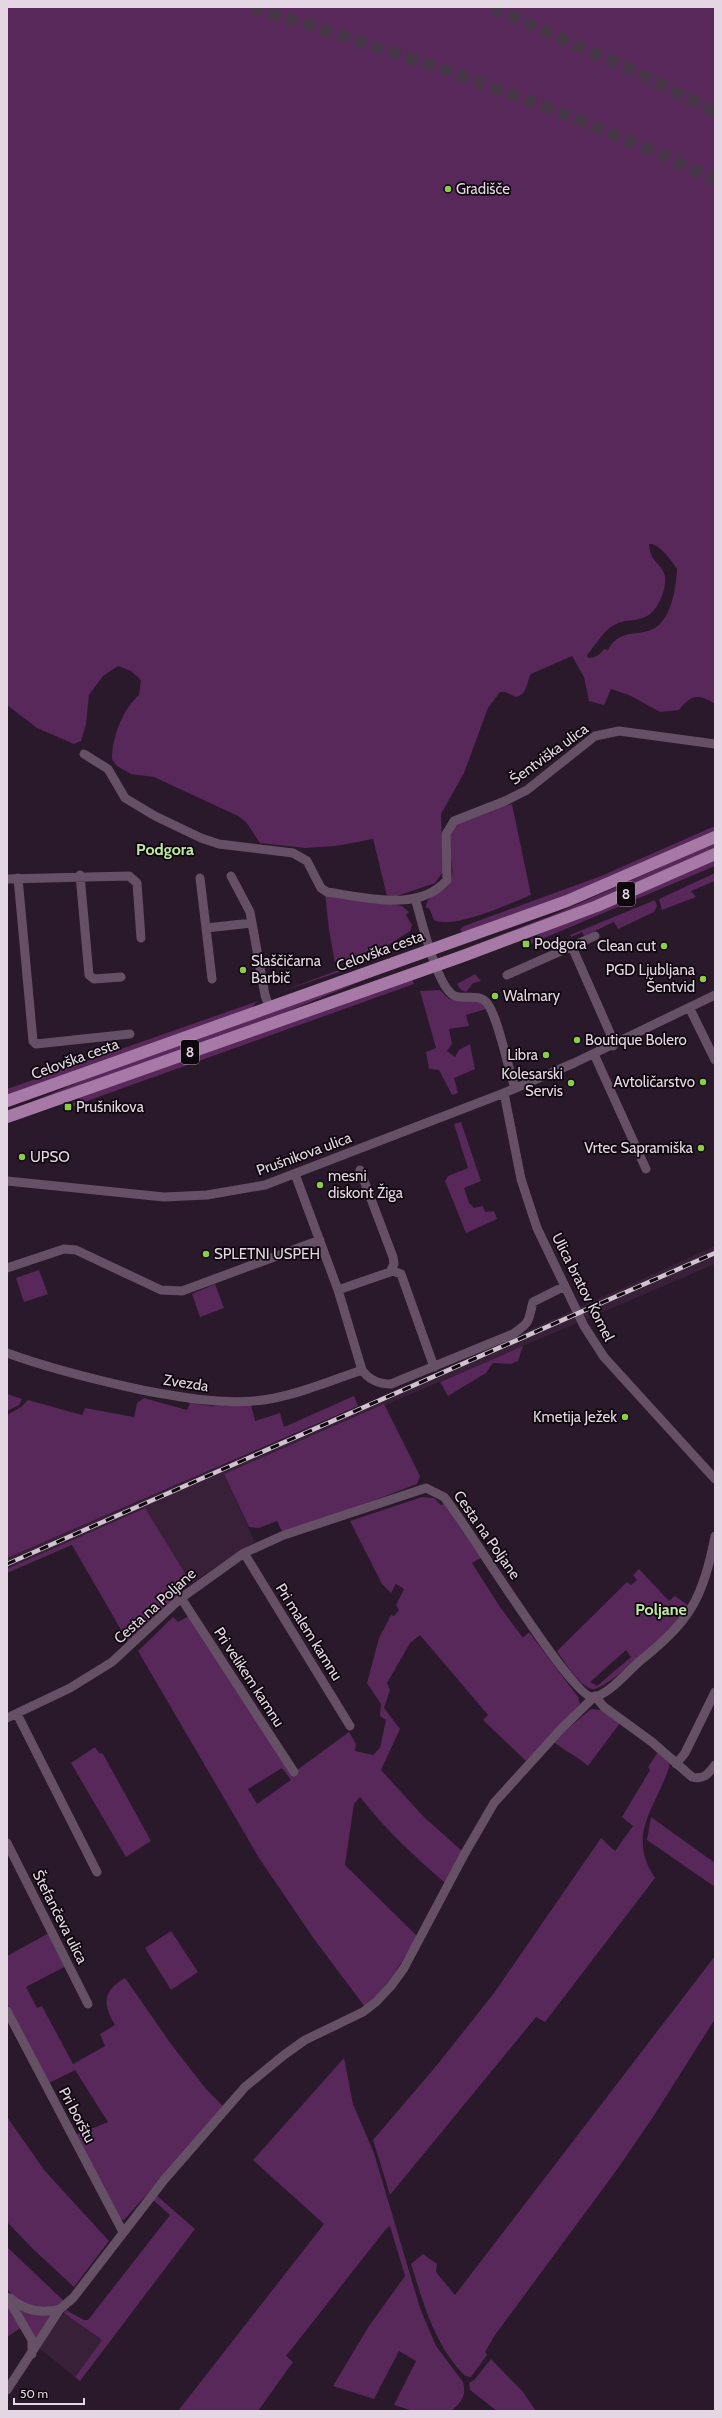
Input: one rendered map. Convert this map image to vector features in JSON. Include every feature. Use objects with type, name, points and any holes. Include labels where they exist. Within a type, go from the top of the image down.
[{"type":"main road","name":"Celovška cesta","points":[[7,1100],[606,886],[715,837]]},
{"type":"main road","name":"Celovška cesta","points":[[7,1117],[597,906],[715,854]]},
{"type":"street","name":"Šentviška ulica","points":[[415,898],[432,892],[447,880],[446,834],[454,821],[505,801],[527,790],[595,736],[619,731],[715,744]]},
{"type":"street","points":[[84,754],[108,769],[125,798],[155,816],[201,838],[219,844],[293,853],[307,861],[321,888],[327,892],[376,899],[415,898],[435,965],[450,992],[455,996],[480,998],[487,1002],[492,1013],[515,1088]]},
{"type":"street","points":[[80,875],[89,975],[94,979],[121,977]]},
{"type":"street","points":[[7,879],[80,875],[129,876],[136,883],[141,938]]},
{"type":"street","points":[[231,876],[250,912],[264,991],[269,1007]]},
{"type":"street","points":[[18,878],[33,1042],[36,1044],[130,1034]]},
{"type":"street","points":[[200,878],[212,980]]},
{"type":"street","points":[[206,928],[252,923]]},
{"type":"street","points":[[507,975],[596,936]]},
{"type":"street","points":[[572,947],[610,1033],[613,1046]]},
{"type":"street","name":"Prušnikova ulica","points":[[7,1181],[169,1197],[207,1195],[245,1190],[295,1174],[504,1093],[613,1046],[715,995]]},
{"type":"street","points":[[690,1008],[715,1060]]},
{"type":"street","points":[[594,1054],[646,1169]]},
{"type":"street","name":"Ulica bratov Komel","points":[[504,1093],[521,1179],[537,1228],[584,1326],[604,1357],[715,1479]]},
{"type":"street","points":[[360,1170],[393,1257],[394,1264],[390,1272]]},
{"type":"street","points":[[295,1174],[338,1290],[362,1370],[368,1378],[385,1384],[392,1384],[514,1334],[526,1325],[530,1318],[533,1302],[565,1286]]},
{"type":"street","points":[[7,1268],[64,1249],[76,1250],[161,1290],[182,1291],[320,1240]]},
{"type":"street","points":[[338,1290],[390,1272],[398,1271],[401,1274],[434,1367]]},
{"type":"street","name":"Zvezda","points":[[7,1353],[89,1379],[184,1398],[221,1403],[256,1401],[298,1391],[362,1370]]},
{"type":"street","name":"Cesta na Poljane","points":[[7,1718],[70,1688],[112,1662],[181,1598],[244,1553],[284,1535],[416,1490],[426,1488],[434,1490],[444,1497],[456,1512],[530,1623],[578,1688],[588,1696],[595,1696]]},
{"type":"street","points":[[7,2390],[32,2354],[60,2309],[72,2298],[164,2180],[245,2087],[300,2044],[364,2012],[391,1986],[404,1968],[490,1809],[539,1752],[595,1696],[610,1688],[661,1645],[689,1614],[705,1576],[715,1536]]},
{"type":"street","name":"Pri malem kamnu","points":[[244,1553],[350,1726]]},
{"type":"street","name":"Pri velikem kamnu","points":[[181,1598],[294,1772]]},
{"type":"street","points":[[676,1764],[686,1753],[715,1692]]},
{"type":"street","points":[[595,1696],[604,1707],[652,1742],[692,1777],[699,1779],[705,1776],[715,1765]]},
{"type":"street","points":[[17,1714],[97,1872]]},
{"type":"street","name":"Štefančeva ulica","points":[[7,1843],[88,2004]]},
{"type":"street","name":"Pri borštu","points":[[7,2011],[123,2232]]},
{"type":"street","points":[[7,2296],[22,2307],[30,2310],[44,2312],[60,2309]]},
{"type":"street","points":[[7,2296],[32,2340],[32,2354]]},
{"type":"shaded area","points":[[7,7],[715,7],[715,704],[704,698],[695,697],[687,701],[679,710],[660,712],[629,695],[611,689],[604,705],[589,701],[584,677],[572,656],[531,674],[525,691],[520,696],[516,697],[505,692],[500,692],[488,708],[464,773],[441,814],[443,872],[435,883],[397,896],[387,896],[373,839],[336,846],[305,848],[260,843],[246,822],[238,816],[154,777],[131,774],[117,766],[112,759],[116,733],[123,716],[139,695],[141,680],[131,671],[118,666],[103,676],[89,695],[86,724],[81,741],[74,744],[37,728],[7,705]],"holes":[[[649,544],[653,544],[665,553],[677,569],[673,596],[667,614],[662,622],[656,627],[648,631],[620,637],[608,650],[604,649],[597,656],[588,658],[587,655],[610,628],[618,623],[647,616],[655,609],[661,599],[665,587],[665,576],[650,550]]]},
{"type":"shaded area","points":[[512,804],[531,895],[468,919],[443,922],[434,920],[429,908],[426,908],[427,903],[429,899],[444,890],[450,883],[452,877],[452,865],[449,842],[457,822],[486,811]]},
{"type":"shaded area","points":[[715,826],[715,832],[604,881],[462,933],[460,929],[464,926],[601,876]]},
{"type":"shaded area","points":[[715,843],[715,849],[588,904],[466,948],[553,915]]},
{"type":"shaded area","points":[[715,860],[715,866],[530,944],[529,941],[543,932],[652,888]]},
{"type":"shaded area","points":[[715,873],[715,881],[691,891],[696,897],[662,910],[659,899]]},
{"type":"shaded area","points":[[325,893],[402,906],[409,912],[406,915],[412,925],[410,931],[390,944],[335,963],[329,930]]},
{"type":"shaded area","points":[[655,900],[657,906],[654,912],[618,929],[614,922],[584,936],[582,932],[571,937],[570,935]]},
{"type":"shaded area","points":[[406,963],[276,1016],[7,1112],[106,1071]]},
{"type":"shaded area","points":[[341,969],[342,971],[280,992]]},
{"type":"shaded area","points":[[475,974],[481,981],[473,983],[466,992],[461,990],[457,984]]},
{"type":"shaded area","points":[[412,978],[414,984],[73,1106],[72,1104],[81,1097]]},
{"type":"shaded area","points":[[440,990],[449,999],[477,1001],[482,1003],[486,1009],[466,1015],[469,1026],[449,1029],[452,1044],[447,1051],[455,1057],[459,1050],[470,1044],[475,1069],[454,1078],[458,1093],[452,1095],[439,1070],[429,1069],[426,1052],[436,1048],[420,991]]},
{"type":"shaded area","points":[[258,1001],[250,1009],[7,1095],[7,1089]]},
{"type":"shaded area","points":[[461,1122],[481,1181],[464,1188],[469,1203],[474,1208],[483,1206],[485,1212],[494,1211],[497,1219],[466,1233],[445,1181],[448,1176],[468,1168],[454,1124]]},
{"type":"shaded area","points":[[715,1246],[715,1264],[224,1474],[255,1542],[191,1583],[144,1508],[7,1569],[7,1558],[379,1398]]},
{"type":"shaded area","points":[[39,1270],[48,1294],[24,1302],[16,1278]]},
{"type":"shaded area","points":[[215,1284],[224,1308],[200,1317],[192,1294]]},
{"type":"shaded area","points":[[523,1346],[518,1361],[511,1364],[493,1363],[486,1373],[448,1396],[440,1382]]},
{"type":"shaded area","points":[[7,1394],[22,1399],[19,1405],[7,1411]]},
{"type":"shaded area","points":[[354,1396],[358,1406],[7,1558],[7,1415],[21,1407],[28,1400],[82,1415],[85,1408],[134,1417],[137,1403],[144,1398],[187,1410],[190,1403],[212,1406],[251,1404],[255,1421],[280,1413],[284,1427]]},
{"type":"shaded area","points":[[384,1404],[420,1476],[417,1484],[351,1509],[282,1531],[277,1521],[259,1528],[249,1527],[224,1474]]},
{"type":"shaded area","points":[[422,1497],[434,1498],[441,1505],[444,1504],[481,1558],[472,1563],[500,1607],[523,1638],[529,1632],[578,1697],[580,1704],[526,1761],[483,1720],[488,1715],[420,1635],[410,1643],[387,1683],[390,1690],[384,1708],[400,1729],[381,1770],[424,1817],[462,1851],[445,1883],[400,1842],[360,1797],[354,1804],[345,1865],[417,1936],[388,1983],[365,2007],[314,1939],[259,1858],[138,1651],[173,1617],[178,1622],[189,1616],[293,1773],[349,1732],[356,1744],[355,1751],[373,1755],[380,1748],[386,1720],[380,1716],[381,1704],[367,1683],[379,1638],[391,1615],[394,1616],[399,1610],[396,1605],[404,1589],[396,1584],[391,1593],[382,1584],[350,1521]],"holes":[[[282,1768],[291,1780],[257,1804],[248,1789]]]},
{"type":"shaded area","points":[[145,1508],[191,1583],[128,1642],[72,1545],[7,1573],[7,1569]]},
{"type":"shaded area","points":[[639,1569],[669,1601],[675,1596],[689,1606],[676,1624],[635,1662],[609,1682],[599,1688],[592,1689],[587,1687],[577,1678],[557,1651],[627,1582],[631,1585],[637,1580],[633,1575]],"holes":[[[626,1650],[631,1657],[597,1686],[590,1682]]]},
{"type":"shaded area","points":[[591,1709],[601,1710],[620,1723],[588,1766],[553,1741]]},
{"type":"shaded area","points":[[95,1747],[99,1753],[103,1754],[151,1841],[126,1857],[71,1763]]},
{"type":"shaded area","points":[[658,1752],[670,1764],[643,1833],[643,1847],[647,1862],[655,1878],[545,2022],[536,2017],[390,2195],[373,2140],[437,2065],[494,1993],[601,1838],[615,1851],[633,1826],[622,1817],[650,1770],[648,1767]]},
{"type":"shaded area","points":[[651,1817],[715,1863],[715,1887],[647,1840]]},
{"type":"shaded area","points":[[171,1931],[198,1972],[171,1990],[145,1948]]},
{"type":"shaded area","points":[[49,1933],[66,1966],[26,1987],[37,2008],[42,2006],[73,2064],[105,2046],[100,2034],[115,2025],[108,2010],[107,1998],[112,1988],[125,1978],[171,2044],[206,2089],[224,2107],[124,2220],[120,2219],[76,2135],[108,2122],[75,2070],[49,2083],[7,2003],[7,1956]]},
{"type":"shaded area","points":[[715,1956],[715,2019],[653,2117],[616,2171],[495,2335],[485,2352],[487,2355],[471,2377],[465,2376],[445,2351],[431,2323],[411,2264],[423,2254],[437,2264],[436,2272],[455,2295]]},
{"type":"shaded area","points":[[344,2058],[353,2104],[374,2153],[420,2308],[436,2346],[463,2382],[464,2395],[458,2405],[451,2411],[413,2411],[394,2405],[416,2361],[399,2351],[374,2399],[333,2386],[369,2326],[405,2276],[390,2226],[386,2229],[286,2356],[293,2362],[258,2411],[178,2411],[324,2224],[253,2160]]},
{"type":"shaded area","points":[[7,2117],[45,2171],[109,2241],[74,2287],[33,2249],[7,2222]]},
{"type":"shaded area","points":[[156,2195],[195,2229],[80,2381],[75,2377],[102,2340],[64,2313],[66,2310],[84,2320],[88,2320],[170,2215],[152,2199]]},
{"type":"shaded area","points":[[7,2247],[64,2301],[49,2308],[42,2308],[26,2304],[13,2295],[7,2289]]},
{"type":"shaded area","points":[[7,2304],[22,2327],[7,2337]]},
{"type":"shaded area","points":[[19,2311],[52,2314],[35,2347]]},
{"type":"shaded area","points":[[64,2313],[102,2340],[75,2377],[40,2349],[40,2346]]},
{"type":"shaded area","points":[[491,2359],[523,2392],[536,2411],[497,2411],[470,2390],[469,2383],[474,2380]]},
{"type":"tunnel","points":[[252,7],[428,64],[486,85],[602,129],[715,180]]},
{"type":"tunnel","points":[[492,7],[632,70],[715,112]]},
{"type":"railway","points":[[7,1564],[715,1253]]},
{"type":"place","name":"Gradišče","points":[[448,189]]},
{"type":"place","name":"Podgora","points":[[526,944]]},
{"type":"place","name":"Clean cut","points":[[664,946]]},
{"type":"place","name":"Slaščičarna Barbič","points":[[243,970]]},
{"type":"place","name":"PGD Ljubljana Šentvid","points":[[703,979]]},
{"type":"place","name":"Walmary","points":[[495,996]]},
{"type":"place","name":"Boutique Bolero","points":[[577,1040]]},
{"type":"place","name":"Libra","points":[[546,1055]]},
{"type":"place","name":"Avtoličarstvo","points":[[703,1082]]},
{"type":"place","name":"Kolesarski Servis","points":[[571,1083]]},
{"type":"place","name":"Prušnikova","points":[[68,1107]]},
{"type":"place","name":"Vrtec Sapramiška","points":[[701,1148]]},
{"type":"place","name":"UPSO","points":[[22,1157]]},
{"type":"place","name":"mesni diskont Žiga","points":[[320,1185]]},
{"type":"place","name":"SPLETNI USPEH","points":[[206,1254]]},
{"type":"place","name":"Kmetija Ježek","points":[[625,1417]]},
{"type":"district","name":"Podgora","points":[[165,849]]},
{"type":"district","name":"Poljane","points":[[661,1609]]}]
